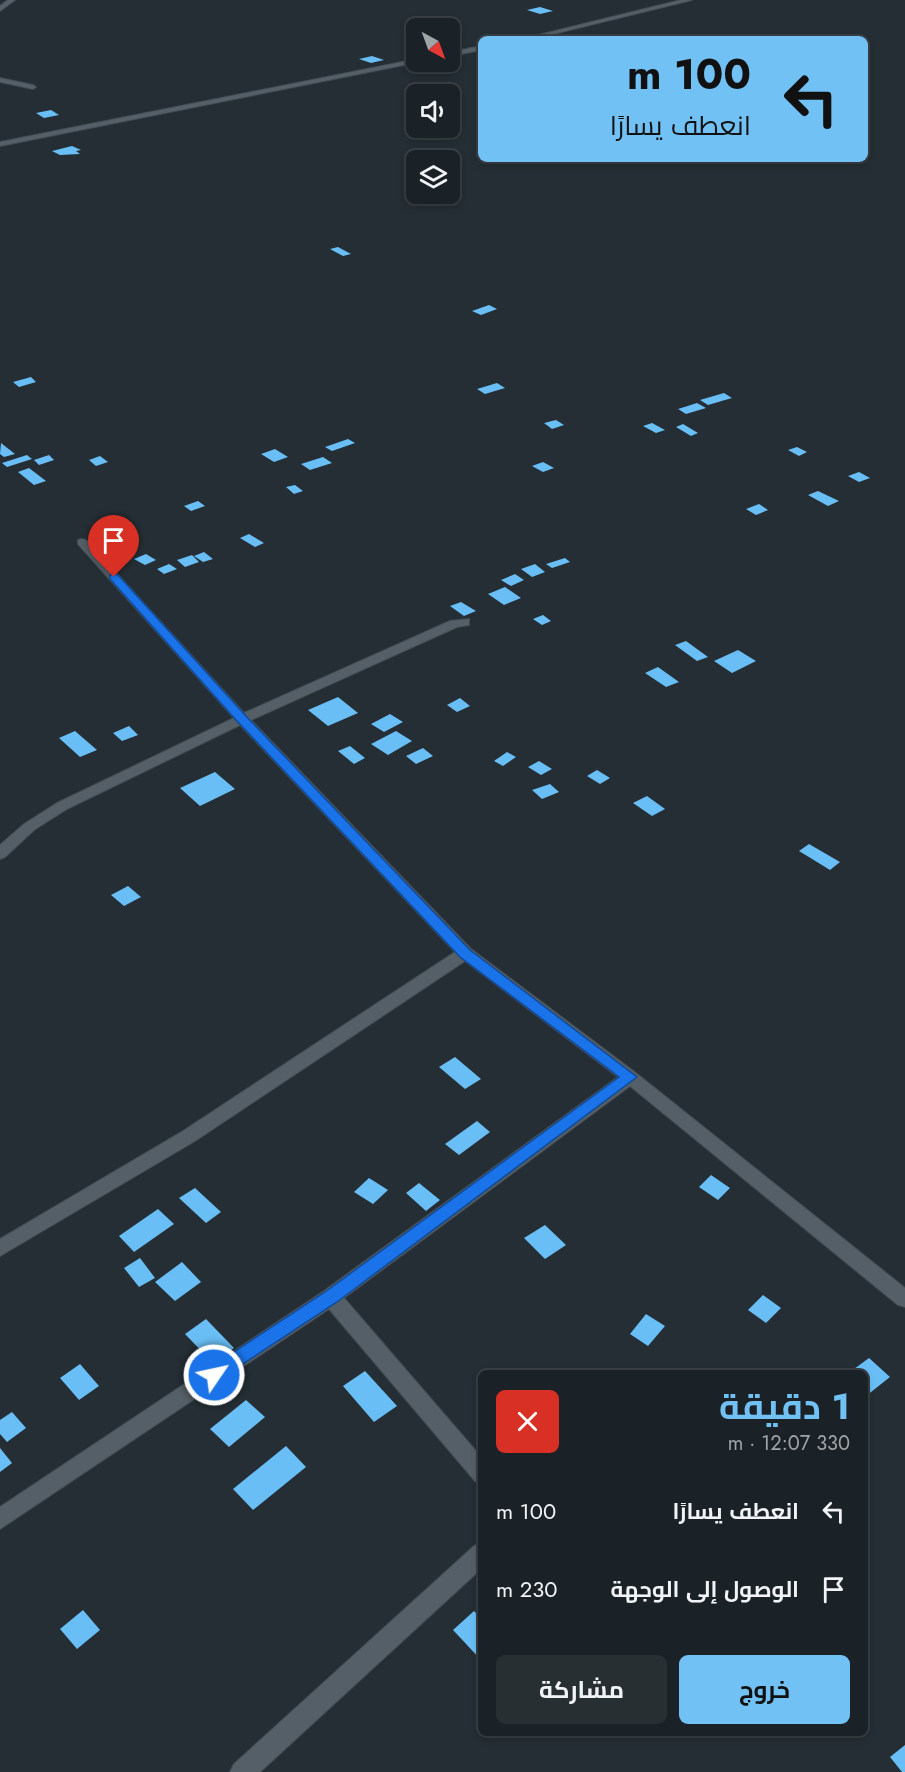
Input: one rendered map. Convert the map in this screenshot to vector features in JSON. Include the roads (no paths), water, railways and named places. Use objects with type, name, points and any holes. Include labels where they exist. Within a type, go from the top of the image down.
[{"type":"street","points":[[0,9],[12,0]]},
{"type":"street","points":[[538,36],[689,0]]},
{"type":"street","points":[[460,52],[478,49]]},
{"type":"street","points":[[0,144],[406,63]]},
{"type":"street","points":[[0,80],[33,87]]},
{"type":"street","points":[[82,542],[241,718],[465,953],[630,1077],[905,1299]]},
{"type":"street","points":[[0,854],[14,837],[47,814],[241,718],[454,624],[465,622]]},
{"type":"street","points":[[0,1248],[189,1136],[465,953]]},
{"type":"street","points":[[0,1519],[331,1297],[630,1077]]},
{"type":"street","points":[[331,1297],[478,1469]]},
{"type":"street","points":[[242,1772],[478,1557]]}]
